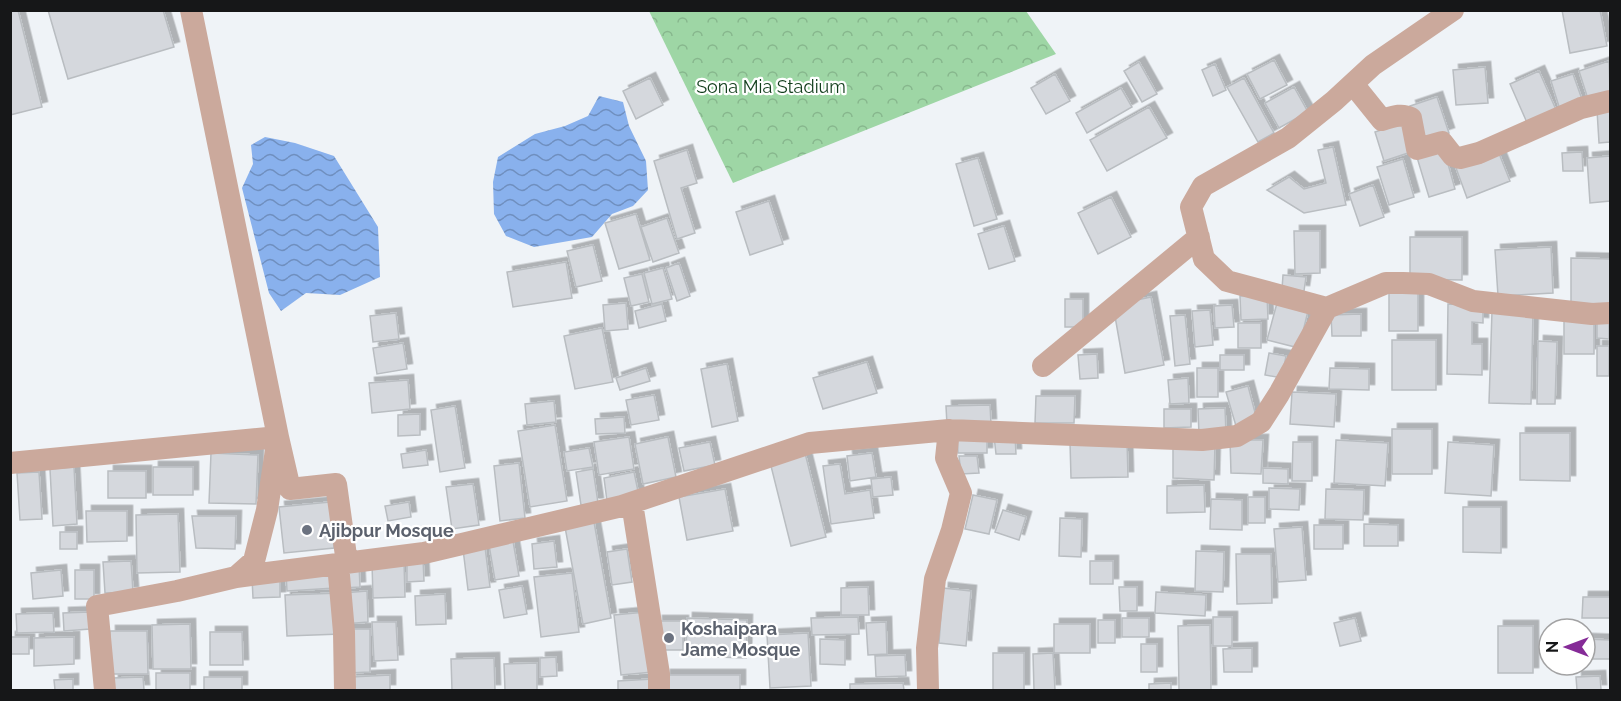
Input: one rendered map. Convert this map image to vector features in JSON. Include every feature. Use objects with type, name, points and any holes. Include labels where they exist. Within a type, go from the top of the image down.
[{"type":"street","points":[[191,10],[290,489],[336,484],[343,563],[345,690]]},
{"type":"street","points":[[1453,10],[1373,65],[1334,101],[1287,138],[1203,186],[1191,207],[1204,259],[1227,281],[1327,308],[1386,284],[1403,283],[1429,284],[1473,300],[1592,314],[1611,312]]},
{"type":"street","points":[[1353,84],[1382,120],[1405,115],[1411,118],[1417,149],[1442,142],[1453,156],[1460,158],[1490,148],[1581,108],[1611,101]]},
{"type":"street","points":[[1043,366],[1199,237]]},
{"type":"street","points":[[105,690],[97,606],[236,577],[424,553],[632,502],[810,443],[949,430],[1202,440],[1237,436],[1261,422],[1327,308]]},
{"type":"street","points":[[928,690],[927,648],[935,579],[952,530],[961,493],[946,458],[949,430]]},
{"type":"street","points":[[10,463],[278,437]]},
{"type":"street","points":[[236,577],[254,561],[267,510],[278,437]]},
{"type":"street","points":[[632,502],[659,674],[659,690]]},
{"type":"green space","name":"Sona Mia Stadium","points":[[649,11],[1026,11],[1056,54],[733,183]]},
{"type":"water","points":[[599,96],[623,102],[629,126],[646,161],[648,190],[633,206],[612,214],[592,237],[534,247],[506,236],[494,214],[493,182],[498,157],[535,134],[565,126],[588,116]]},
{"type":"water","points":[[265,137],[295,143],[334,156],[378,227],[380,277],[340,295],[306,293],[281,311],[269,293],[242,188],[253,164],[251,145]]},
{"type":"building","points":[[10,10],[18,10],[42,107],[10,115]]},
{"type":"building","points":[[48,10],[163,10],[174,47],[68,79]]},
{"type":"building","points":[[1562,10],[1600,10],[1607,46],[1570,53]]},
{"type":"building","points":[[1274,60],[1287,85],[1260,99],[1247,74]]},
{"type":"building","points":[[1609,61],[1610,92],[1588,99],[1579,71]]},
{"type":"building","points":[[1139,62],[1157,94],[1142,102],[1124,71]]},
{"type":"building","points":[[1215,64],[1226,90],[1213,96],[1202,70]]},
{"type":"building","points":[[1485,67],[1488,103],[1456,105],[1453,70]]},
{"type":"building","points":[[1539,71],[1557,112],[1528,125],[1510,84]]},
{"type":"building","points":[[1055,74],[1070,101],[1046,114],[1031,88]]},
{"type":"building","points":[[1573,74],[1584,105],[1561,113],[1551,81]]},
{"type":"building","points":[[650,78],[663,105],[636,119],[623,91]]},
{"type":"building","points":[[1244,78],[1274,133],[1258,142],[1227,87]]},
{"type":"building","points":[[1294,87],[1308,112],[1279,128],[1265,103]]},
{"type":"building","points":[[1121,88],[1132,107],[1087,133],[1076,113]]},
{"type":"building","points":[[1437,97],[1449,133],[1423,142],[1410,106]]},
{"type":"building","points":[[1149,107],[1167,138],[1107,171],[1090,140]]},
{"type":"building","points":[[1597,110],[1610,110],[1610,142],[1599,143]]},
{"type":"building","points":[[1405,122],[1414,151],[1384,161],[1375,132]]},
{"type":"building","points":[[1443,146],[1455,189],[1429,197],[1416,154]]},
{"type":"building","points":[[1333,147],[1346,205],[1304,213],[1267,190],[1289,177],[1304,189],[1326,183],[1318,150]]},
{"type":"building","points":[[687,150],[697,183],[681,188],[695,233],[677,239],[654,161]]},
{"type":"building","points":[[1498,151],[1510,181],[1467,198],[1456,168]]},
{"type":"building","points":[[1582,152],[1583,171],[1563,171],[1562,153]]},
{"type":"building","points":[[1610,156],[1610,201],[1590,203],[1587,158]]},
{"type":"building","points":[[978,158],[997,219],[974,226],[956,164]]},
{"type":"building","points":[[1403,159],[1414,197],[1389,205],[1377,167]]},
{"type":"building","points":[[1373,185],[1384,217],[1360,226],[1349,194]]},
{"type":"building","points":[[1111,197],[1131,237],[1098,254],[1078,213]]},
{"type":"building","points":[[769,201],[783,244],[750,255],[736,212]]},
{"type":"building","points":[[636,214],[650,260],[619,269],[605,223]]},
{"type":"building","points":[[667,218],[679,253],[653,262],[641,227]]},
{"type":"building","points":[[1004,226],[1015,261],[989,269],[978,234]]},
{"type":"building","points":[[1294,231],[1320,231],[1320,273],[1295,274]]},
{"type":"building","points":[[1410,237],[1462,237],[1462,280],[1410,279]]},
{"type":"building","points":[[593,245],[602,281],[576,287],[567,251]]},
{"type":"building","points":[[1551,247],[1553,293],[1498,296],[1495,250]]},
{"type":"building","points":[[1571,258],[1610,259],[1610,308],[1571,308]]},
{"type":"building","points":[[566,262],[572,298],[513,307],[507,272]]},
{"type":"building","points":[[679,263],[690,296],[677,301],[666,268]]},
{"type":"building","points":[[663,268],[672,299],[652,304],[644,273]]},
{"type":"building","points":[[642,274],[649,302],[631,306],[624,278]]},
{"type":"building","points":[[1283,275],[1306,277],[1304,291],[1282,289]]},
{"type":"building","points":[[1389,288],[1418,288],[1418,331],[1389,331]]},
{"type":"building","points":[[1267,295],[1268,319],[1241,320],[1240,296]]},
{"type":"building","points":[[1151,297],[1164,365],[1125,373],[1113,305]]},
{"type":"building","points":[[1065,299],[1083,299],[1083,327],[1065,327]]},
{"type":"building","points":[[626,303],[628,329],[605,331],[603,305]]},
{"type":"building","points":[[1277,303],[1308,311],[1299,348],[1267,340]]},
{"type":"building","points":[[662,304],[666,321],[639,328],[635,311]]},
{"type":"building","points":[[1448,304],[1483,305],[1483,323],[1472,322],[1472,344],[1482,344],[1482,375],[1447,374]]},
{"type":"building","points":[[1232,305],[1234,327],[1215,328],[1214,306]]},
{"type":"building","points":[[1210,310],[1213,345],[1195,347],[1192,311]]},
{"type":"building","points":[[1492,311],[1533,312],[1531,404],[1489,403]]},
{"type":"building","points":[[396,313],[399,339],[373,342],[370,316]]},
{"type":"building","points":[[1361,314],[1361,336],[1332,336],[1331,315]]},
{"type":"building","points":[[1185,315],[1190,364],[1175,366],[1170,316]]},
{"type":"building","points":[[1564,317],[1594,317],[1594,354],[1564,354]]},
{"type":"building","points":[[1597,318],[1609,319],[1609,339],[1597,338]]},
{"type":"building","points":[[1238,323],[1261,323],[1261,348],[1238,348]]},
{"type":"building","points":[[602,328],[613,382],[575,389],[564,336]]},
{"type":"building","points":[[1392,340],[1436,340],[1436,390],[1392,390]]},
{"type":"building","points":[[1538,341],[1557,342],[1555,404],[1537,404]]},
{"type":"building","points":[[403,343],[407,369],[377,374],[373,348]]},
{"type":"building","points":[[1597,346],[1609,346],[1609,376],[1597,376]]},
{"type":"building","points":[[1269,353],[1286,356],[1282,378],[1265,375]]},
{"type":"building","points":[[1097,354],[1098,378],[1080,379],[1078,355]]},
{"type":"building","points":[[1220,355],[1244,355],[1244,370],[1220,370]]},
{"type":"building","points":[[867,362],[877,393],[823,409],[813,378]]},
{"type":"building","points":[[727,364],[738,421],[712,427],[701,369]]},
{"type":"building","points":[[646,368],[650,381],[620,390],[616,378]]},
{"type":"building","points":[[1197,368],[1218,368],[1218,397],[1197,397]]},
{"type":"building","points":[[1330,368],[1369,369],[1369,390],[1329,389]]},
{"type":"building","points":[[1188,378],[1189,403],[1170,404],[1168,380]]},
{"type":"building","points":[[408,380],[410,409],[372,413],[369,383]]},
{"type":"building","points":[[1248,386],[1257,420],[1236,426],[1226,392]]},
{"type":"building","points":[[1292,392],[1336,394],[1334,427],[1290,424]]},
{"type":"building","points":[[654,395],[659,420],[631,425],[626,400]]},
{"type":"building","points":[[1036,396],[1075,396],[1074,423],[1035,423]]},
{"type":"building","points":[[554,401],[556,422],[527,425],[525,404]]},
{"type":"building","points":[[990,405],[991,424],[947,425],[946,406]]},
{"type":"building","points":[[455,406],[465,468],[440,472],[431,410]]},
{"type":"building","points":[[1225,408],[1226,434],[1199,435],[1198,409]]},
{"type":"building","points":[[1164,409],[1191,409],[1191,427],[1164,428]]},
{"type":"building","points":[[420,414],[420,435],[398,436],[398,415]]},
{"type":"building","points":[[624,417],[625,433],[596,434],[595,419]]},
{"type":"building","points":[[555,425],[567,501],[530,507],[518,431]]},
{"type":"building","points":[[1392,429],[1432,429],[1432,474],[1392,474]]},
{"type":"building","points":[[1520,433],[1570,433],[1570,481],[1520,480]]},
{"type":"building","points":[[987,434],[987,453],[958,453],[957,435]]},
{"type":"building","points":[[994,436],[1015,436],[1016,454],[996,454]]},
{"type":"building","points":[[629,437],[634,469],[599,475],[594,442]]},
{"type":"building","points":[[668,437],[676,477],[643,484],[635,444]]},
{"type":"building","points":[[1230,440],[1263,440],[1261,474],[1231,473]]},
{"type":"building","points":[[1336,440],[1388,443],[1385,486],[1334,483]]},
{"type":"building","points":[[1127,441],[1128,477],[1071,478],[1070,442]]},
{"type":"building","points":[[710,442],[715,465],[684,471],[679,448]]},
{"type":"building","points":[[1293,442],[1312,442],[1312,481],[1292,481]]},
{"type":"building","points":[[1448,442],[1494,445],[1491,496],[1445,493]]},
{"type":"building","points":[[1173,443],[1215,444],[1214,480],[1173,478]]},
{"type":"building","points":[[589,448],[593,467],[567,471],[564,452]]},
{"type":"building","points":[[426,450],[428,465],[403,468],[401,454]]},
{"type":"building","points":[[211,453],[258,455],[256,504],[209,503]]},
{"type":"building","points":[[805,453],[826,537],[791,546],[770,462]]},
{"type":"building","points":[[872,453],[876,477],[850,481],[847,456]]},
{"type":"building","points":[[959,456],[977,456],[979,473],[961,474]]},
{"type":"building","points":[[519,463],[525,518],[500,521],[494,466]]},
{"type":"building","points":[[840,464],[845,494],[870,490],[874,518],[831,524],[823,466]]},
{"type":"building","points":[[74,467],[77,524],[53,526],[50,469]]},
{"type":"building","points":[[153,467],[193,467],[193,495],[153,495]]},
{"type":"building","points":[[1263,468],[1288,469],[1288,484],[1263,483]]},
{"type":"building","points":[[593,469],[598,503],[581,505],[576,472]]},
{"type":"building","points":[[108,471],[146,471],[146,498],[108,498]]},
{"type":"building","points":[[39,472],[42,519],[20,520],[17,473]]},
{"type":"building","points":[[634,472],[639,496],[607,501],[604,478]]},
{"type":"building","points":[[891,477],[893,495],[873,497],[871,479]]},
{"type":"building","points":[[473,484],[479,525],[452,529],[446,487]]},
{"type":"building","points":[[1204,485],[1205,512],[1167,513],[1167,486]]},
{"type":"building","points":[[1269,488],[1300,489],[1299,510],[1269,509]]},
{"type":"building","points":[[725,489],[733,531],[687,540],[679,497]]},
{"type":"building","points":[[1326,489],[1364,490],[1363,520],[1325,519]]},
{"type":"building","points":[[973,495],[997,500],[989,534],[965,529]]},
{"type":"building","points":[[1248,497],[1265,497],[1265,523],[1248,523]]},
{"type":"building","points":[[1211,499],[1242,500],[1242,530],[1210,529]]},
{"type":"building","points":[[330,502],[334,548],[284,553],[279,507]]},
{"type":"building","points":[[409,502],[411,517],[388,521],[385,506]]},
{"type":"building","points":[[1463,507],[1501,507],[1501,553],[1463,552]]},
{"type":"building","points":[[1003,510],[1026,517],[1019,540],[995,532]]},
{"type":"building","points":[[86,511],[127,511],[127,541],[87,542]]},
{"type":"building","points":[[178,514],[180,572],[137,573],[136,515]]},
{"type":"building","points":[[192,516],[236,516],[235,549],[196,548]]},
{"type":"building","points":[[1060,518],[1082,519],[1081,557],[1059,556]]},
{"type":"building","points":[[594,522],[611,618],[583,624],[565,527]]},
{"type":"building","points":[[1364,524],[1398,525],[1398,546],[1364,546]]},
{"type":"building","points":[[1314,525],[1343,525],[1343,549],[1314,549]]},
{"type":"building","points":[[1302,527],[1306,580],[1278,582],[1274,529]]},
{"type":"building","points":[[60,532],[77,532],[77,549],[60,549]]},
{"type":"building","points":[[513,541],[519,576],[495,580],[489,545]]},
{"type":"building","points":[[554,541],[557,567],[534,569],[532,544]]},
{"type":"building","points":[[485,547],[490,587],[468,590],[463,549]]},
{"type":"building","points":[[627,549],[632,582],[612,585],[607,552]]},
{"type":"building","points":[[1196,551],[1224,552],[1223,592],[1195,591]]},
{"type":"building","points":[[1236,554],[1271,554],[1272,603],[1237,604]]},
{"type":"building","points":[[407,559],[423,559],[424,581],[407,582]]},
{"type":"building","points":[[131,561],[133,592],[105,593],[103,562]]},
{"type":"building","points":[[1090,561],[1113,561],[1113,584],[1090,584]]},
{"type":"building","points":[[404,562],[405,597],[373,598],[372,563]]},
{"type":"building","points":[[359,565],[360,587],[343,588],[342,566]]},
{"type":"building","points":[[61,570],[63,596],[33,599],[31,573]]},
{"type":"building","points":[[75,570],[94,570],[94,599],[75,599]]},
{"type":"building","points":[[335,571],[335,588],[287,591],[286,573]]},
{"type":"building","points":[[572,573],[579,632],[541,637],[534,577]]},
{"type":"building","points":[[280,577],[280,597],[253,598],[252,578]]},
{"type":"building","points":[[522,586],[527,614],[504,618],[499,590]]},
{"type":"building","points":[[868,587],[869,615],[841,615],[841,588]]},
{"type":"building","points":[[1119,587],[1137,587],[1137,611],[1120,611]]},
{"type":"building","points":[[943,588],[971,591],[966,646],[939,643]]},
{"type":"building","points":[[367,591],[368,622],[344,624],[343,593]]},
{"type":"building","points":[[1156,592],[1206,595],[1205,616],[1155,613]]},
{"type":"building","points":[[340,593],[341,634],[287,636],[285,595]]},
{"type":"building","points":[[445,594],[446,624],[416,625],[415,596]]},
{"type":"building","points":[[1583,597],[1610,597],[1610,618],[1582,617]]},
{"type":"building","points":[[90,612],[90,629],[64,631],[63,613]]},
{"type":"building","points":[[646,612],[653,672],[621,675],[614,615]]},
{"type":"building","points":[[53,613],[54,632],[17,633],[16,614]]},
{"type":"building","points":[[858,617],[859,634],[812,635],[811,618]]},
{"type":"building","points":[[1213,617],[1232,617],[1232,646],[1213,646]]},
{"type":"building","points":[[687,618],[747,620],[746,658],[686,656]]},
{"type":"building","points":[[1122,618],[1149,618],[1149,637],[1122,637]]},
{"type":"building","points":[[1355,618],[1361,641],[1340,646],[1334,623]]},
{"type":"building","points":[[1098,620],[1115,620],[1115,643],[1098,643]]},
{"type":"building","points":[[657,621],[683,621],[683,650],[658,650]]},
{"type":"building","points":[[372,622],[396,622],[398,660],[374,661]]},
{"type":"building","points":[[886,622],[887,654],[868,655],[866,623]]},
{"type":"building","points":[[190,624],[191,669],[153,669],[152,625]]},
{"type":"building","points":[[1054,624],[1090,624],[1090,653],[1054,653]]},
{"type":"building","points":[[1210,625],[1211,690],[1179,690],[1178,626]]},
{"type":"building","points":[[1498,626],[1533,626],[1533,673],[1498,673]]},
{"type":"building","points":[[348,629],[370,629],[370,672],[348,673]]},
{"type":"building","points":[[110,631],[147,631],[148,674],[111,674]]},
{"type":"building","points":[[210,632],[242,632],[243,665],[210,665]]},
{"type":"building","points":[[808,633],[811,686],[770,688],[767,635]]},
{"type":"building","points":[[10,637],[29,637],[29,654],[10,654]]},
{"type":"building","points":[[74,637],[74,664],[34,666],[34,638]]},
{"type":"building","points":[[820,639],[845,640],[845,665],[820,664]]},
{"type":"building","points":[[1597,639],[1610,640],[1610,659],[1597,659]]},
{"type":"building","points":[[1141,644],[1157,644],[1157,672],[1141,672]]},
{"type":"building","points":[[1252,648],[1252,672],[1224,672],[1223,649]]},
{"type":"building","points":[[993,653],[1024,653],[1024,690],[993,690]]},
{"type":"building","points":[[1053,653],[1055,690],[1034,690],[1033,654]]},
{"type":"building","points":[[905,655],[906,676],[876,677],[875,656]]},
{"type":"building","points":[[556,657],[557,676],[540,677],[540,658]]},
{"type":"building","points":[[494,658],[495,690],[452,690],[451,659]]},
{"type":"building","points":[[537,663],[537,690],[505,690],[504,664]]},
{"type":"building","points":[[156,673],[190,673],[190,690],[156,690]]},
{"type":"building","points":[[390,675],[390,690],[351,690],[351,677]]},
{"type":"building","points":[[665,675],[740,675],[740,690],[665,690]]},
{"type":"building","points":[[1600,676],[1601,690],[1577,690],[1576,677]]},
{"type":"building","points":[[143,677],[144,690],[113,690],[113,678]]},
{"type":"building","points":[[204,677],[242,677],[242,690],[204,690]]},
{"type":"building","points":[[73,679],[73,690],[55,690],[54,680]]},
{"type":"building","points":[[653,679],[654,690],[618,690],[618,681]]},
{"type":"building","points":[[903,683],[904,690],[850,690],[850,684]]},
{"type":"building","points":[[1171,683],[1171,690],[1149,690],[1149,684]]},
{"type":"place","name":"Ajibpur Mosque","points":[[307,530]]},
{"type":"place","name":"Koshaipara Jame Mosque","points":[[669,638]]}]
